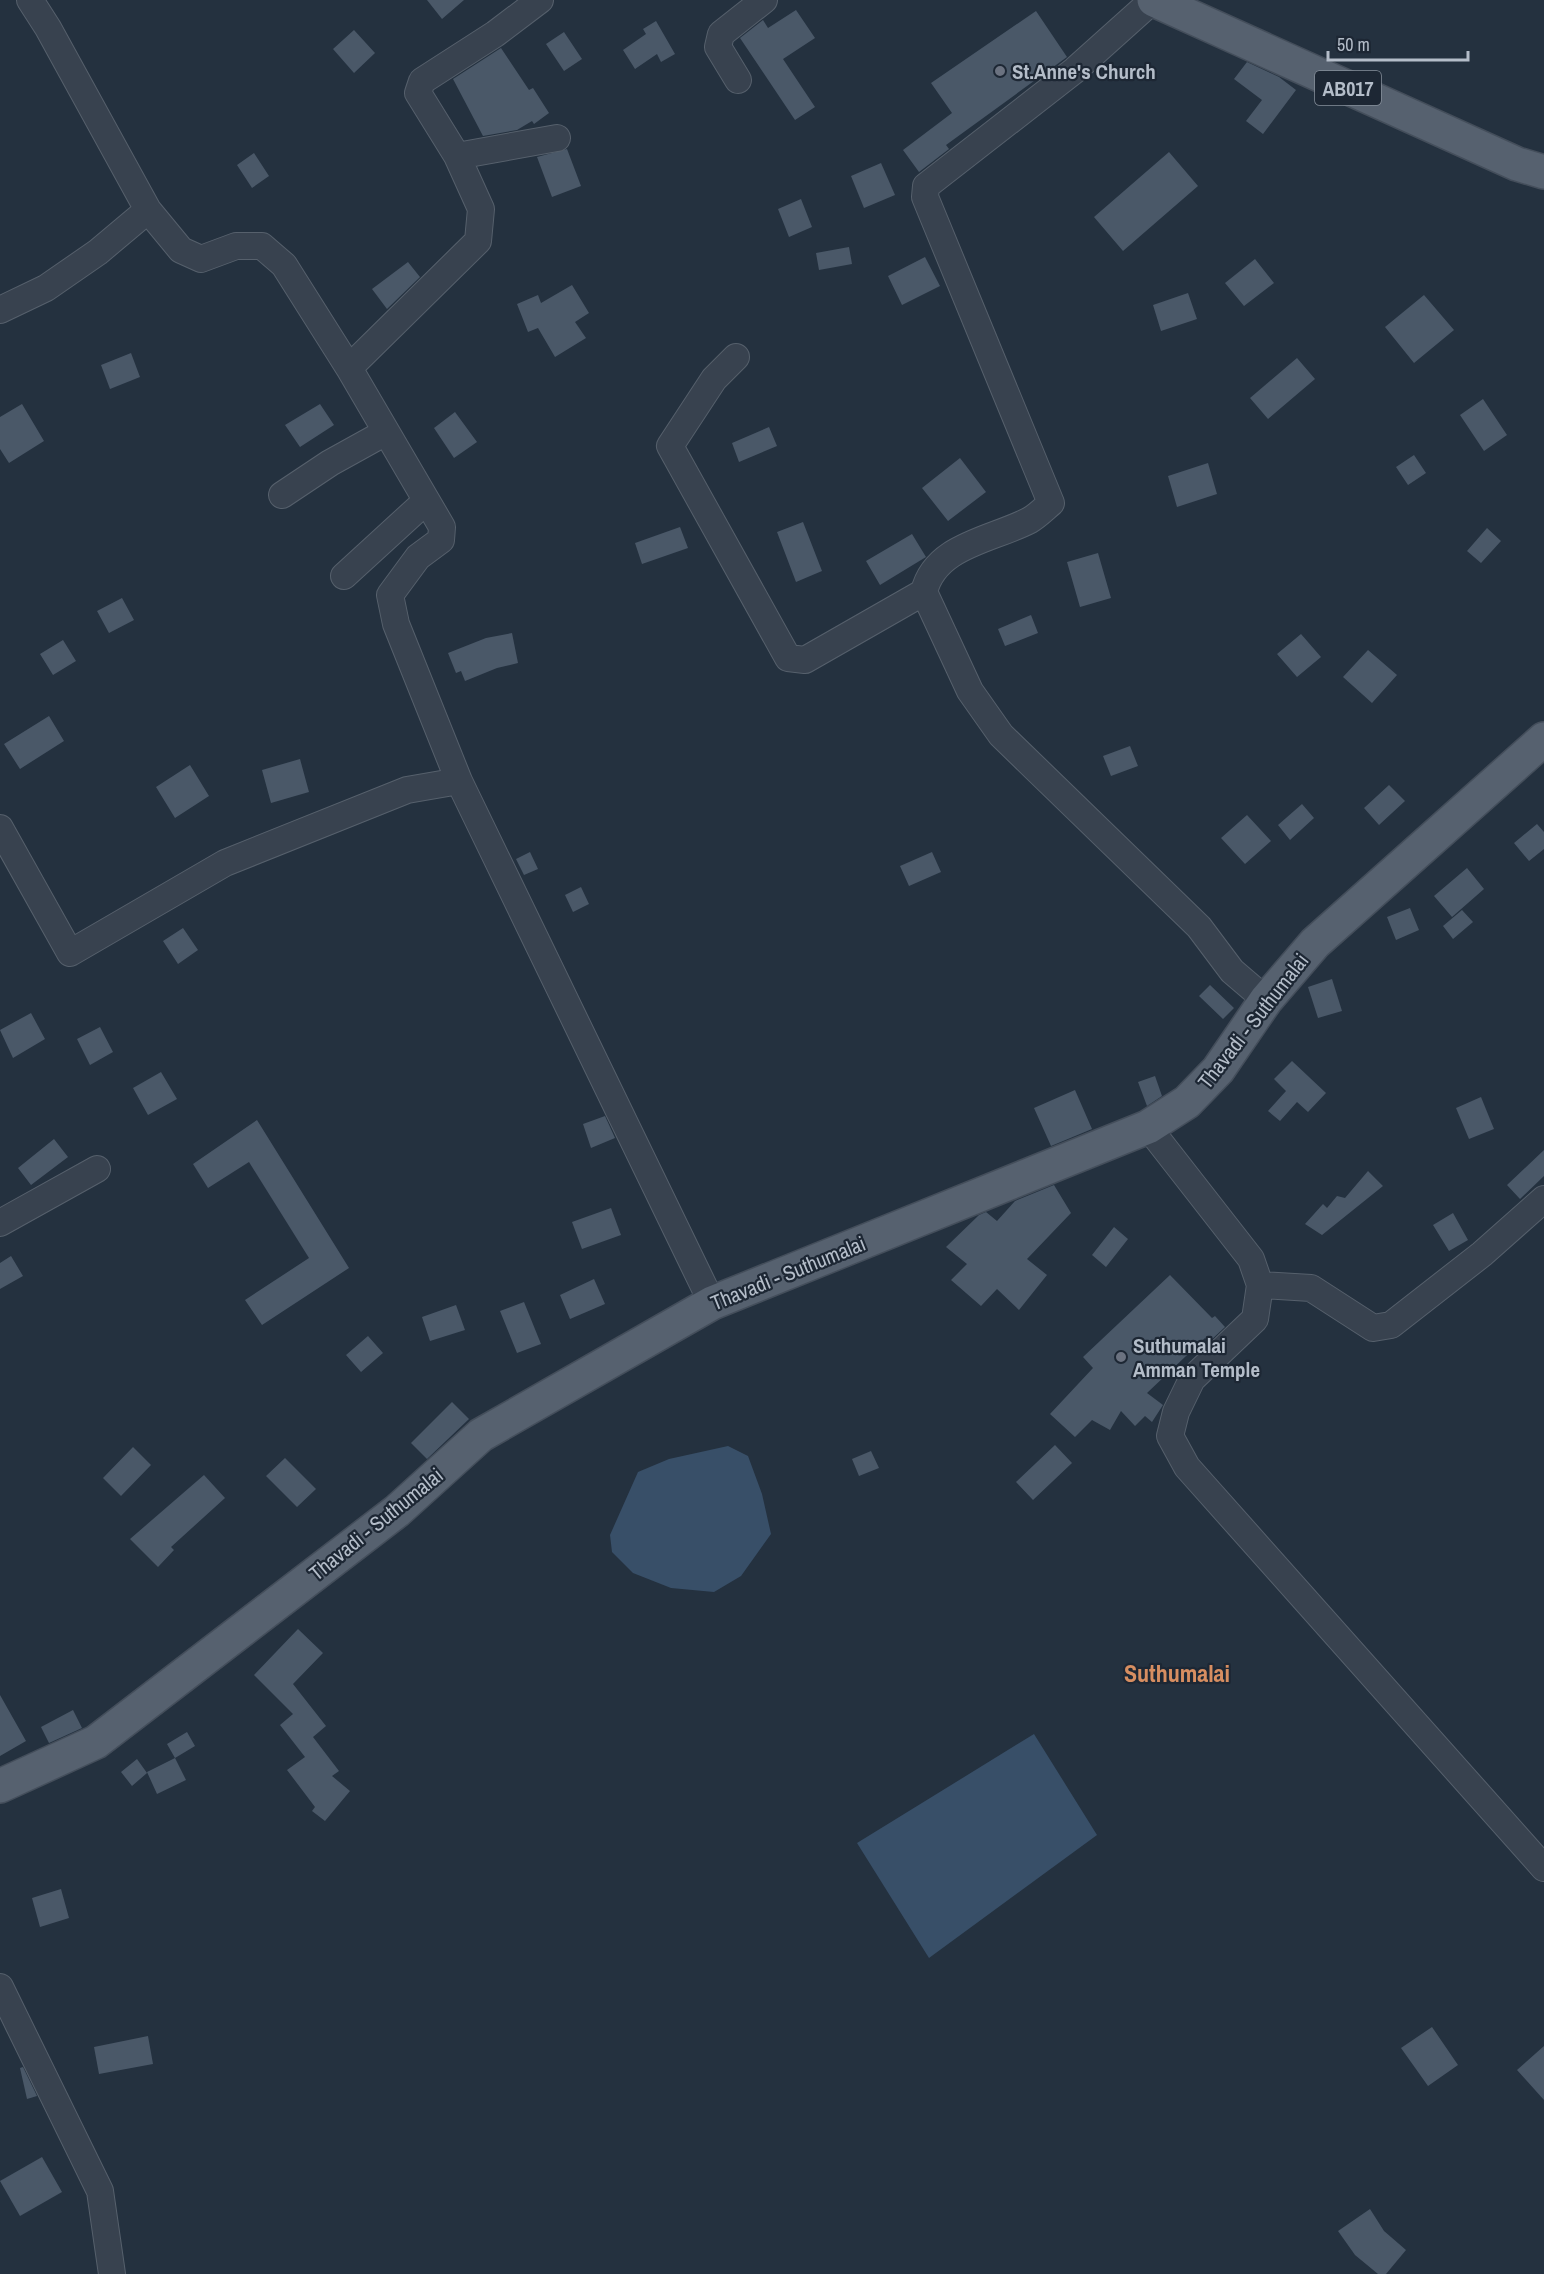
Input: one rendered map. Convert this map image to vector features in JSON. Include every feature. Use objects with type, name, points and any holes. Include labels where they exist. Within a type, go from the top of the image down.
[{"type":"main road","name":"AB017","points":[[1154,0],[1517,164],[1544,172]]},
{"type":"main road","name":"Thavadi - Suthumalai","points":[[0,1786],[96,1742],[397,1511],[481,1435],[712,1303],[1148,1127],[1187,1102],[1218,1070],[1266,1000],[1315,943],[1544,739]]},
{"type":"street","points":[[30,0],[48,28],[148,210],[181,250],[201,259],[236,246],[261,246],[284,265],[349,368],[441,526],[441,540],[418,556],[390,595],[396,624],[459,781],[712,1303]]},
{"type":"street","points":[[349,368],[478,241],[481,209],[457,156],[418,93],[422,81],[495,34],[540,0]]},
{"type":"street","points":[[738,80],[718,47],[721,34],[764,0]]},
{"type":"street","points":[[1154,0],[1075,70],[926,186],[925,197],[1051,503],[1031,520],[954,552],[928,576],[924,592],[970,691],[1000,735],[1199,927],[1232,970],[1266,1000]]},
{"type":"street","points":[[457,156],[557,138]]},
{"type":"street","points":[[0,310],[46,288],[98,252],[148,210]]},
{"type":"street","points":[[736,357],[714,379],[670,446],[788,658],[805,660],[924,592]]},
{"type":"street","points":[[282,495],[330,463],[386,432]]},
{"type":"street","points":[[344,576],[426,501]]},
{"type":"street","points":[[0,828],[70,952],[225,863],[407,790],[459,781]]},
{"type":"street","points":[[1148,1127],[1251,1259],[1260,1285],[1256,1319],[1192,1379],[1176,1412],[1170,1436],[1187,1467],[1544,1868]]},
{"type":"street","points":[[0,1221],[97,1169]]},
{"type":"street","points":[[1260,1285],[1311,1288],[1372,1328],[1391,1325],[1482,1254],[1544,1199]]},
{"type":"street","points":[[0,1987],[100,2191],[112,2274]]},
{"type":"water","points":[[728,1446],[748,1456],[762,1494],[771,1534],[741,1576],[714,1592],[671,1588],[633,1573],[612,1552],[610,1535],[638,1472],[669,1459]]},
{"type":"water","points":[[1034,1734],[1097,1835],[929,1958],[857,1843]]},
{"type":"building","points":[[427,0],[464,0],[442,19]]},
{"type":"building","points":[[796,10],[815,38],[783,59],[815,107],[795,120],[740,38],[763,20],[768,28]]},
{"type":"building","name":"St.Anne's Church","points":[[1036,11],[1067,57],[946,145],[949,149],[919,172],[903,150],[952,113],[931,83]]},
{"type":"building","points":[[656,21],[675,54],[661,62],[657,54],[635,69],[623,50],[646,34],[643,29]]},
{"type":"building","points":[[354,30],[375,53],[354,73],[333,49]]},
{"type":"building","points":[[564,32],[582,59],[564,71],[546,44]]},
{"type":"building","points":[[501,48],[529,90],[533,88],[549,113],[534,124],[532,121],[517,130],[483,136],[453,79]]},
{"type":"building","points":[[1247,62],[1279,77],[1296,90],[1263,134],[1246,121],[1262,100],[1234,79]]},
{"type":"building","points":[[567,149],[581,186],[552,197],[537,157]]},
{"type":"building","points":[[1169,152],[1198,186],[1123,251],[1094,217]]},
{"type":"building","points":[[254,153],[269,176],[252,188],[237,165]]},
{"type":"building","points":[[881,163],[895,195],[864,208],[851,176]]},
{"type":"building","points":[[801,199],[812,227],[789,237],[778,209]]},
{"type":"building","points":[[849,247],[852,264],[819,270],[816,253]]},
{"type":"building","points":[[925,257],[940,286],[902,305],[888,276]]},
{"type":"building","points":[[1255,259],[1274,283],[1244,306],[1225,283]]},
{"type":"building","points":[[408,262],[420,277],[387,309],[372,289]]},
{"type":"building","points":[[572,285],[589,313],[575,322],[586,338],[555,357],[538,328],[528,332],[517,304],[538,295],[541,303]]},
{"type":"building","points":[[1188,293],[1197,319],[1161,331],[1153,305]]},
{"type":"building","points":[[1424,295],[1454,330],[1414,363],[1385,327]]},
{"type":"building","points":[[131,353],[140,377],[110,389],[101,365]]},
{"type":"building","points":[[1297,358],[1315,379],[1268,419],[1250,398]]},
{"type":"building","points":[[1483,399],[1507,435],[1484,451],[1460,415]]},
{"type":"building","points":[[22,404],[44,441],[9,463],[0,449],[0,417]]},
{"type":"building","points":[[320,404],[334,425],[300,447],[285,425]]},
{"type":"building","points":[[455,412],[477,442],[454,458],[434,428]]},
{"type":"building","points":[[769,427],[777,446],[739,462],[732,443]]},
{"type":"building","points":[[1414,455],[1426,473],[1408,485],[1396,467]]},
{"type":"building","points":[[960,458],[986,492],[948,521],[922,488]]},
{"type":"building","points":[[1208,463],[1217,494],[1177,507],[1168,476]]},
{"type":"building","points":[[803,522],[822,571],[796,582],[777,532]]},
{"type":"building","points":[[680,527],[688,548],[642,564],[635,543]]},
{"type":"building","points":[[1487,528],[1501,541],[1481,563],[1467,551]]},
{"type":"building","points":[[912,534],[926,557],[880,585],[866,561]]},
{"type":"building","points":[[1098,553],[1111,598],[1080,607],[1067,562]]},
{"type":"building","points":[[122,598],[134,620],[109,633],[97,611]]},
{"type":"building","points":[[1031,615],[1038,633],[1005,646],[998,629]]},
{"type":"building","points":[[512,633],[518,663],[497,668],[465,681],[461,671],[456,673],[448,653],[486,638]]},
{"type":"building","points":[[1301,634],[1321,657],[1297,677],[1277,654]]},
{"type":"building","points":[[63,640],[76,661],[53,675],[40,654]]},
{"type":"building","points":[[1368,650],[1397,675],[1372,703],[1343,677]]},
{"type":"building","points":[[49,716],[64,741],[20,769],[4,744]]},
{"type":"building","points":[[1130,746],[1138,766],[1111,776],[1103,756]]},
{"type":"building","points":[[300,759],[309,792],[271,803],[262,770]]},
{"type":"building","points":[[190,765],[209,796],[175,818],[156,787]]},
{"type":"building","points":[[1389,785],[1405,801],[1379,825],[1364,808]]},
{"type":"building","points":[[1302,804],[1314,818],[1290,840],[1278,825]]},
{"type":"building","points":[[1247,815],[1271,841],[1245,864],[1221,838]]},
{"type":"building","points":[[1537,824],[1544,832],[1544,849],[1529,861],[1514,843]]},
{"type":"building","points":[[530,852],[538,869],[524,875],[516,859]]},
{"type":"building","points":[[932,852],[941,872],[909,886],[900,866]]},
{"type":"building","points":[[1467,868],[1484,889],[1452,917],[1434,896]]},
{"type":"building","points":[[581,887],[589,904],[573,912],[565,895]]},
{"type":"building","points":[[1410,908],[1419,930],[1396,940],[1387,917]]},
{"type":"building","points":[[1462,910],[1473,922],[1453,939],[1443,926]]},
{"type":"building","points":[[183,928],[198,950],[178,964],[163,941]]},
{"type":"building","points":[[1332,979],[1342,1011],[1318,1018],[1308,987]]},
{"type":"building","points":[[1210,985],[1234,1008],[1223,1019],[1199,996]]},
{"type":"building","points":[[31,1013],[45,1039],[13,1058],[0,1030]]},
{"type":"building","points":[[100,1027],[113,1052],[90,1065],[77,1039]]},
{"type":"building","points":[[1292,1061],[1326,1093],[1308,1112],[1297,1102],[1280,1121],[1268,1111],[1286,1091],[1274,1079]]},
{"type":"building","points":[[161,1072],[177,1099],[148,1115],[133,1088]]},
{"type":"building","points":[[1155,1076],[1162,1096],[1147,1106],[1138,1082]]},
{"type":"building","points":[[1075,1090],[1092,1129],[1051,1146],[1034,1108]]},
{"type":"building","points":[[1481,1097],[1494,1129],[1469,1139],[1456,1108]]},
{"type":"building","points":[[605,1116],[615,1138],[591,1148],[583,1124]]},
{"type":"building","points":[[257,1120],[349,1268],[262,1325],[245,1300],[309,1258],[249,1162],[208,1188],[193,1164]]},
{"type":"building","points":[[54,1139],[68,1157],[31,1185],[18,1168]]},
{"type":"building","points":[[1544,1150],[1544,1176],[1520,1199],[1507,1185]]},
{"type":"building","points":[[1368,1171],[1383,1186],[1322,1235],[1305,1224],[1323,1204],[1327,1208],[1337,1196],[1345,1198]]},
{"type":"building","points":[[1054,1185],[1071,1213],[1027,1259],[1047,1275],[1019,1310],[997,1289],[981,1306],[951,1280],[967,1264],[946,1247],[979,1215],[986,1212],[997,1221],[1015,1201]]},
{"type":"building","points":[[611,1208],[621,1235],[582,1249],[572,1222]]},
{"type":"building","points":[[1453,1213],[1468,1240],[1449,1251],[1433,1225]]},
{"type":"building","points":[[1114,1227],[1128,1239],[1106,1267],[1092,1255]]},
{"type":"building","points":[[11,1256],[23,1276],[0,1289],[0,1263]]},
{"type":"building","points":[[1170,1275],[1212,1318],[1215,1316],[1225,1327],[1209,1342],[1205,1338],[1147,1393],[1163,1405],[1152,1422],[1145,1416],[1135,1426],[1121,1411],[1110,1430],[1092,1420],[1075,1437],[1050,1414],[1093,1368],[1083,1357]]},
{"type":"building","points":[[594,1279],[605,1304],[570,1319],[560,1295]]},
{"type":"building","points":[[524,1302],[541,1344],[517,1353],[500,1311]]},
{"type":"building","points":[[456,1305],[465,1330],[430,1341],[422,1317]]},
{"type":"building","points":[[368,1336],[383,1353],[361,1372],[346,1355]]},
{"type":"building","points":[[452,1402],[469,1419],[427,1459],[411,1443]]},
{"type":"building","points":[[1055,1445],[1072,1463],[1033,1500],[1016,1482]]},
{"type":"building","points":[[133,1447],[151,1465],[121,1496],[103,1478]]},
{"type":"building","points":[[871,1451],[879,1468],[859,1476],[852,1459]]},
{"type":"building","points":[[285,1458],[316,1489],[297,1507],[266,1476]]},
{"type":"building","points":[[204,1475],[225,1498],[171,1547],[174,1550],[158,1567],[130,1539]]},
{"type":"building","points":[[298,1629],[323,1653],[293,1684],[326,1726],[313,1737],[339,1771],[332,1776],[350,1791],[325,1821],[312,1811],[315,1807],[287,1770],[305,1757],[280,1725],[293,1714],[254,1675]]},
{"type":"building","points":[[0,1695],[26,1741],[0,1756]]},
{"type":"building","points":[[73,1710],[82,1728],[49,1743],[41,1727]]},
{"type":"building","points":[[187,1732],[195,1746],[175,1758],[167,1744]]},
{"type":"building","points":[[175,1758],[186,1780],[157,1794],[147,1772]]},
{"type":"building","points":[[137,1759],[147,1773],[132,1786],[121,1772]]},
{"type":"building","points":[[61,1889],[69,1918],[40,1927],[32,1898]]},
{"type":"building","points":[[1432,2027],[1458,2065],[1428,2086],[1401,2048]]},
{"type":"building","points":[[148,2036],[153,2064],[99,2074],[94,2047]]},
{"type":"building","points":[[1544,2046],[1544,2100],[1517,2070]]},
{"type":"building","points":[[23,2067],[37,2096],[27,2099],[20,2068]]},
{"type":"building","points":[[42,2157],[62,2192],[20,2216],[0,2181]]},
{"type":"building","points":[[1370,2209],[1384,2231],[1406,2250],[1386,2274],[1378,2274],[1355,2255],[1338,2231]]},
{"type":"place","name":"St.Anne's Church","points":[[1000,71]]},
{"type":"place","name":"Suthumalai Amman Temple","points":[[1121,1357]]},
{"type":"district","name":"Suthumalai","points":[[1177,1673]]}]
